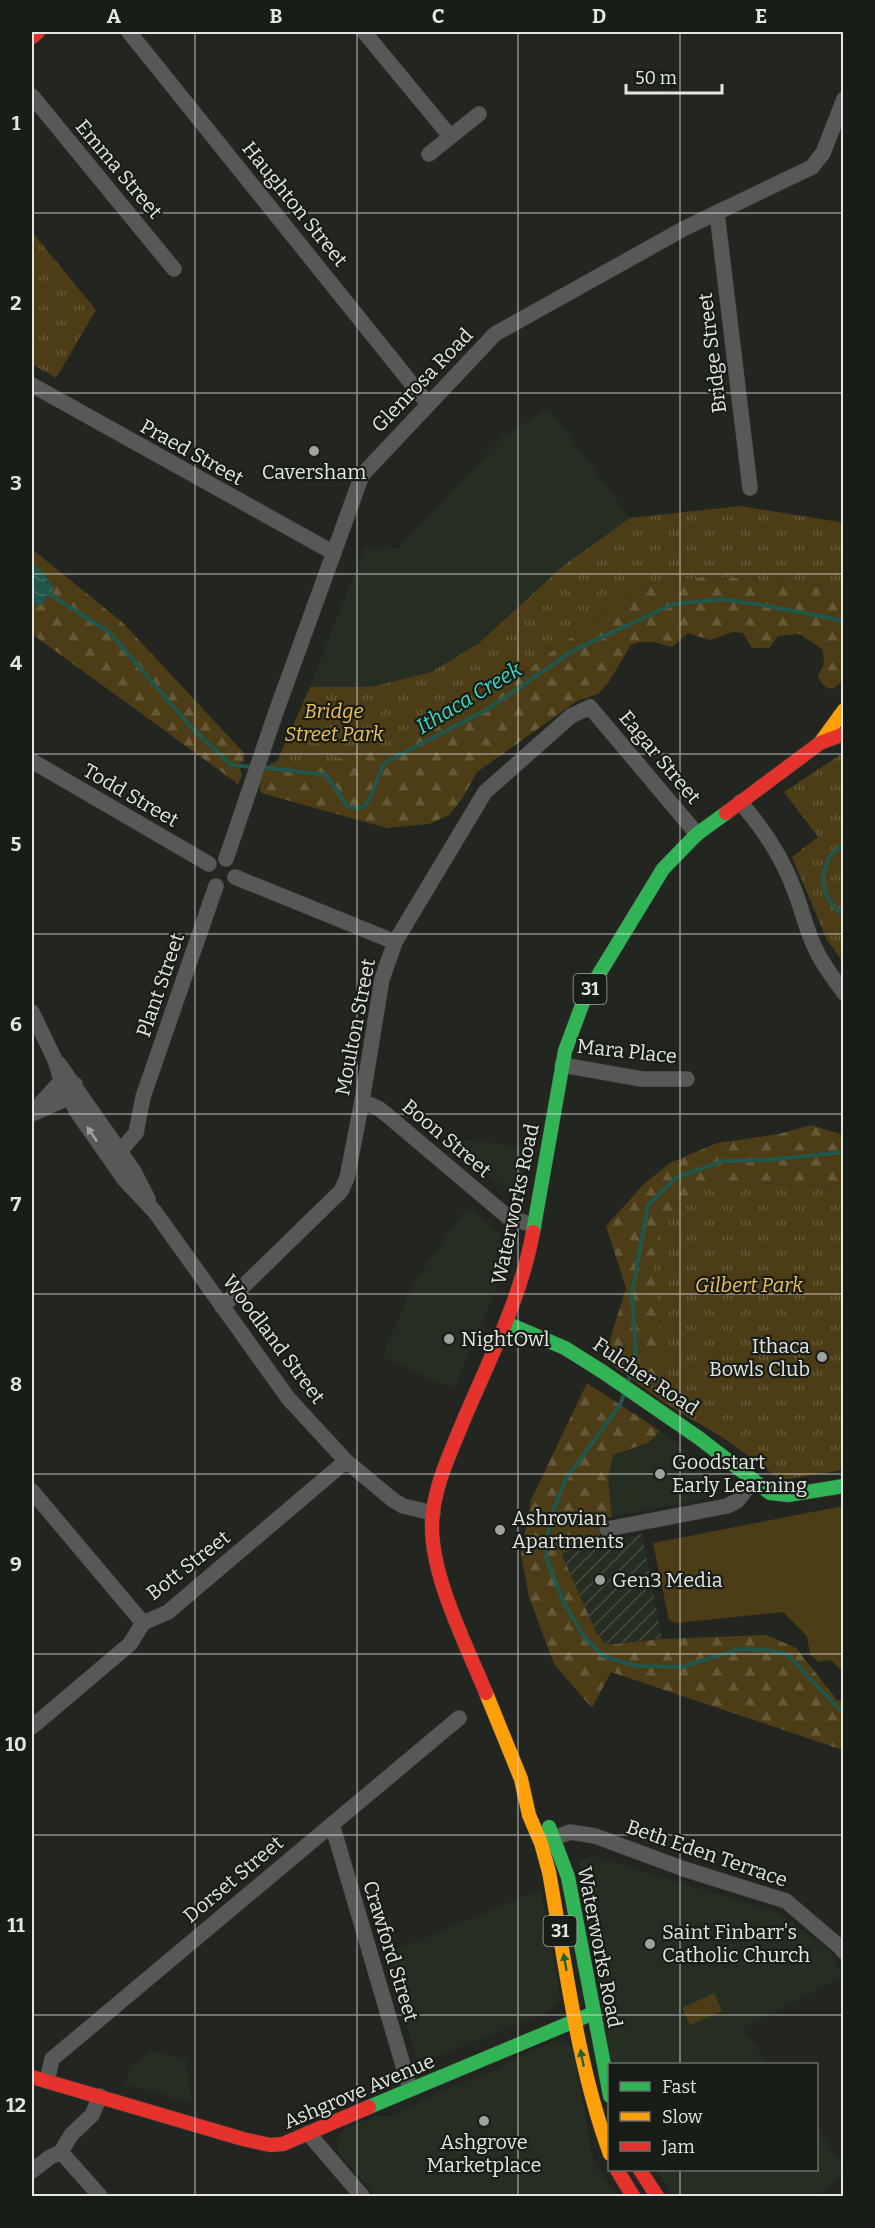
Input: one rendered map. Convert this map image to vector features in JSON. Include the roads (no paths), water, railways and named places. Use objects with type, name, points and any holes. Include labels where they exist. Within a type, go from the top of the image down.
[{"type":"main road","points":[[32,37],[38,32]]},
{"type":"main road","name":"Waterworks Road","points":[[820,743],[843,710]]},
{"type":"main road","name":"Waterworks Road","points":[[608,2151],[590,2096],[575,2020],[541,1810],[521,1779],[443,1586],[435,1555],[433,1514],[442,1473],[506,1323],[522,1278],[534,1225],[568,1037],[585,997],[663,868],[697,834],[820,743],[843,734]]},
{"type":"main road","name":"Fulcher Road","points":[[506,1323],[565,1348],[603,1372],[699,1438],[770,1493],[782,1496],[843,1485]]},
{"type":"main road","name":"Waterworks Road","points":[[547,1841],[564,1865],[572,1897],[608,2091]]},
{"type":"main road","name":"Ashgrove Avenue","points":[[32,2077],[243,2139],[277,2146],[287,2144],[411,2089],[593,2014]]},
{"type":"main road","points":[[618,2171],[633,2196]]},
{"type":"main road","points":[[641,2171],[657,2196]]},
{"type":"street","name":"Haughton Street","points":[[129,32],[428,404]]},
{"type":"street","points":[[364,32],[450,136]]},
{"type":"street","name":"Emma Street","points":[[32,96],[174,269]]},
{"type":"street","name":"Glenrosa Road","points":[[226,859],[260,757],[362,475],[495,334],[643,251],[812,167],[823,153],[843,99]]},
{"type":"street","points":[[429,154],[479,114]]},
{"type":"street","name":"Bridge Street","points":[[717,213],[750,488]]},
{"type":"street","name":"Praed Street","points":[[32,386],[334,553]]},
{"type":"street","name":"Eagar Street","points":[[590,707],[697,834]]},
{"type":"street","name":"Moulton Street","points":[[222,1307],[341,1191],[346,1178],[362,1101],[382,979],[395,942],[485,792],[571,716],[590,707]]},
{"type":"street","name":"Todd Street","points":[[32,761],[209,864]]},
{"type":"street","points":[[741,802],[782,863],[811,940],[843,993]]},
{"type":"street","points":[[216,858],[226,859],[234,866],[234,878],[227,885],[216,886],[207,877],[209,864],[216,858]]},
{"type":"street","points":[[234,878],[395,942]]},
{"type":"street","name":"Plant Street","points":[[112,1149],[125,1132],[142,1097],[216,886]]},
{"type":"street","name":"Woodland Street","points":[[32,1012],[68,1088],[112,1149],[136,1175],[155,1212],[288,1398],[346,1461],[398,1504],[433,1514]]},
{"type":"street","name":"Mara Place","points":[[562,1065],[642,1078],[687,1079]]},
{"type":"street","points":[[32,1113],[68,1088]]},
{"type":"street","name":"Boon Street","points":[[362,1101],[387,1115],[509,1218],[534,1225]]},
{"type":"street","name":"Bott Street","points":[[32,1727],[130,1644],[143,1623],[168,1612],[346,1461]]},
{"type":"street","points":[[607,1529],[722,1507],[737,1501],[753,1481]]},
{"type":"street","points":[[32,1491],[143,1623]]},
{"type":"street","name":"Dorset Street","points":[[47,2081],[52,2059],[459,1718]]},
{"type":"street","name":"Crawford Street","points":[[332,1824],[411,2089]]},
{"type":"street","name":"Beth Eden Terrace","points":[[547,1841],[570,1832],[595,1836],[684,1869],[786,1901],[843,1952]]},
{"type":"street","points":[[32,2171],[50,2157],[61,2152],[71,2135],[92,2115],[100,2096]]},
{"type":"street","points":[[308,2133],[362,2196]]},
{"type":"street","points":[[61,2152],[100,2196]]},
{"type":"water","points":[[32,564],[42,571],[54,588],[40,606],[32,601]]},
{"type":"waterway","name":"Ithaca Creek","points":[[45,591],[110,633],[190,726],[231,765],[253,767]]},
{"type":"waterway","name":"Ithaca Creek","points":[[260,767],[326,775],[348,807],[361,808],[373,792],[386,762],[490,708],[572,651],[673,604],[722,599],[844,621]]},
{"type":"waterway","name":"Ithaca Creek","points":[[844,844],[829,858],[824,873],[827,897],[831,904],[844,914]]},
{"type":"waterway","name":"Ithaca Creek","points":[[628,1381],[636,1359],[632,1293],[648,1205],[677,1177],[723,1161],[768,1160],[844,1152]]},
{"type":"waterway","name":"Ithaca Creek","points":[[624,1394],[620,1405],[565,1480],[550,1520],[546,1557],[564,1603],[585,1638],[603,1656],[636,1666],[681,1667],[740,1649],[765,1650],[788,1655],[844,1712]]},
{"type":"place","name":"Caversham","points":[[314,451]]},
{"type":"place","name":"NightOwl","points":[[449,1339]]},
{"type":"place","name":"Ithaca Bowls Club","points":[[822,1357]]},
{"type":"place","name":"Goodstart Early Learning","points":[[660,1474]]},
{"type":"place","name":"Ashrovian Apartments","points":[[500,1530]]},
{"type":"place","name":"Gen3 Media","points":[[600,1580]]},
{"type":"place","name":"Saint Finbarr's Catholic Church","points":[[650,1944]]},
{"type":"place","name":"Ashgrove Marketplace","points":[[484,2121]]},
{"type":"park label","name":"Bridge Street Park","points":[[334,722]]},
{"type":"park label","name":"Gilbert Park","points":[[749,1285]]}]
